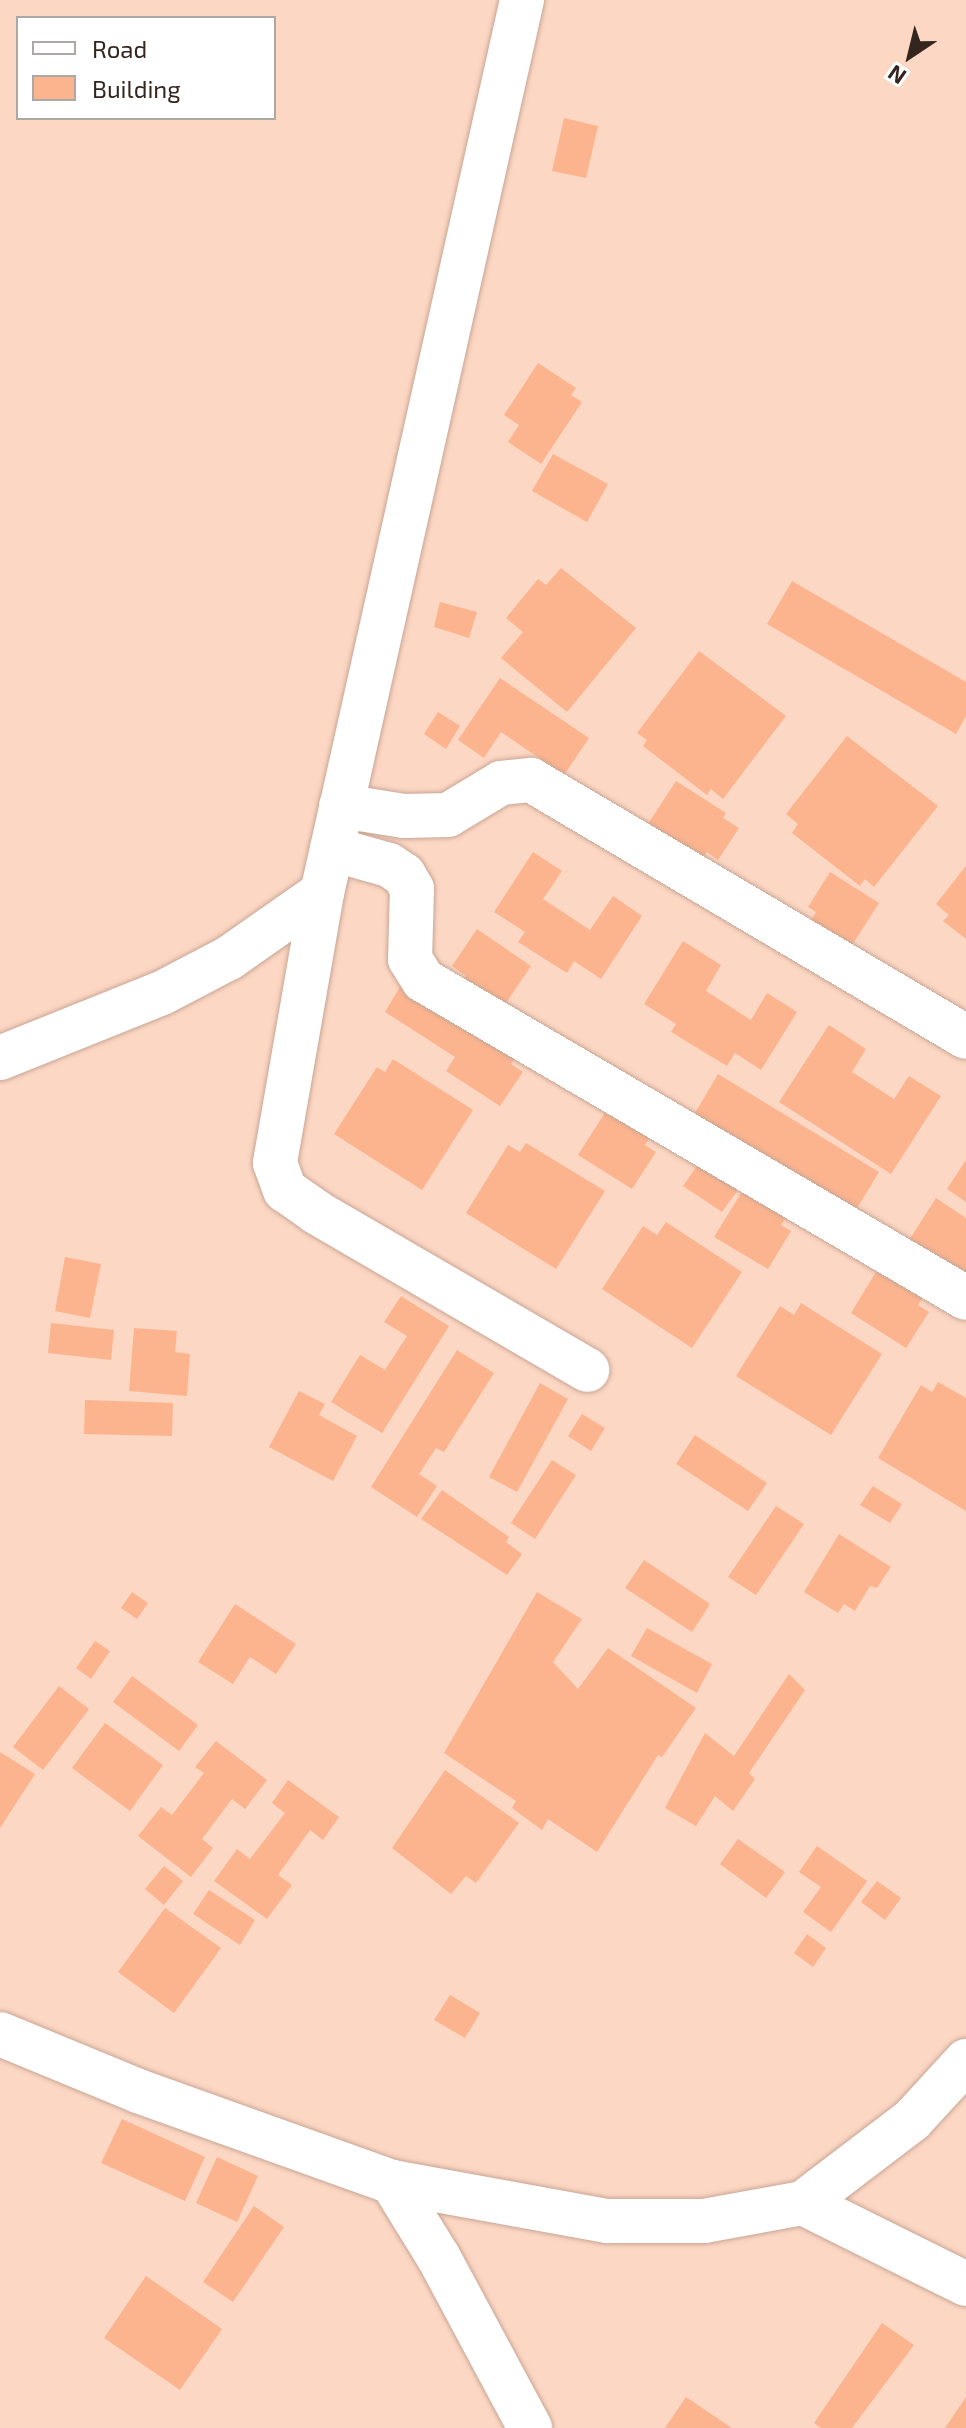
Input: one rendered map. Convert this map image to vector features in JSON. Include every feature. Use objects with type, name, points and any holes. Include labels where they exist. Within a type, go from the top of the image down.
[{"type":"street","points":[[522,0],[322,893],[275,1163],[285,1190],[587,1370]]},
{"type":"street","points":[[341,806],[404,816],[448,815],[501,783],[531,780],[966,1037]]},
{"type":"street","points":[[332,849],[389,865],[404,875],[412,889],[410,959],[423,980],[966,1298]]},
{"type":"street","points":[[0,1058],[162,993],[229,958],[322,893]]},
{"type":"street","points":[[0,2034],[138,2091],[392,2182],[607,2221],[704,2221],[803,2203],[912,2120],[966,2061]]},
{"type":"street","points":[[392,2182],[439,2258],[530,2428]]},
{"type":"street","points":[[803,2203],[966,2284]]},
{"type":"building","points":[[564,118],[598,126],[586,178],[552,171]]},
{"type":"building","points":[[538,363],[576,388],[571,395],[582,402],[541,464],[508,442],[519,425],[504,415]]},
{"type":"building","points":[[553,454],[608,484],[587,522],[532,491]]},
{"type":"building","points":[[561,568],[636,628],[567,712],[501,658],[523,632],[506,618],[538,579],[546,585]]},
{"type":"building","points":[[792,581],[966,682],[966,716],[956,734],[767,624]]},
{"type":"building","points":[[440,602],[477,612],[469,638],[434,627]]},
{"type":"building","points":[[699,651],[786,716],[723,799],[711,789],[707,795],[643,746],[647,740],[637,733]]},
{"type":"building","points":[[500,678],[589,738],[564,775],[501,732],[484,758],[458,740]]},
{"type":"building","points":[[438,712],[460,726],[446,749],[424,734]]},
{"type":"building","points":[[847,736],[938,806],[874,887],[865,879],[860,886],[792,833],[798,824],[786,814]]},
{"type":"building","points":[[676,781],[726,813],[723,818],[739,828],[718,860],[707,852],[700,863],[646,827]]},
{"type":"building","points":[[533,852],[562,871],[543,899],[590,930],[613,896],[642,916],[601,979],[574,961],[567,973],[518,942],[525,932],[494,912]]},
{"type":"building","points":[[966,866],[966,939],[943,921],[949,915],[936,904]]},
{"type":"building","points":[[830,872],[879,903],[847,953],[807,927],[816,912],[808,907]]},
{"type":"building","points":[[477,929],[531,966],[502,1009],[461,982],[466,976],[452,966]]},
{"type":"building","points":[[683,941],[721,965],[706,991],[751,1020],[767,993],[797,1012],[761,1070],[735,1053],[727,1066],[671,1032],[676,1024],[644,1004]]},
{"type":"building","points":[[400,987],[469,1031],[517,1054],[511,1064],[523,1072],[500,1106],[446,1071],[455,1057],[385,1012]]},
{"type":"building","points":[[829,1025],[866,1049],[852,1072],[894,1099],[909,1076],[941,1096],[891,1174],[779,1102]]},
{"type":"building","points":[[393,1059],[473,1110],[422,1190],[334,1134],[377,1067],[385,1072]]},
{"type":"building","points":[[718,1074],[879,1172],[848,1223],[688,1125]]},
{"type":"building","points":[[608,1108],[651,1135],[645,1145],[656,1152],[632,1189],[578,1155]]},
{"type":"building","points":[[526,1143],[605,1191],[556,1269],[466,1213],[508,1145],[520,1152]]},
{"type":"building","points":[[701,1160],[740,1187],[722,1212],[683,1186]]},
{"type":"building","points":[[966,1160],[966,1202],[947,1189]]},
{"type":"building","points":[[743,1190],[787,1216],[781,1225],[791,1231],[768,1269],[714,1237]]},
{"type":"building","points":[[936,1198],[966,1218],[966,1273],[952,1264],[947,1272],[906,1245]]},
{"type":"building","points":[[666,1222],[742,1272],[692,1348],[602,1289],[643,1226],[657,1235]]},
{"type":"building","points":[[65,1257],[101,1264],[90,1318],[55,1311]]},
{"type":"building","points":[[879,1267],[924,1295],[918,1305],[929,1312],[906,1348],[851,1313]]},
{"type":"building","points":[[401,1296],[449,1326],[382,1433],[331,1402],[360,1355],[385,1370],[407,1336],[384,1322]]},
{"type":"building","points":[[801,1303],[882,1354],[831,1435],[736,1376],[780,1306],[794,1315]]},
{"type":"building","points":[[51,1323],[114,1330],[111,1360],[48,1353]]},
{"type":"building","points":[[134,1328],[177,1331],[175,1352],[190,1354],[187,1396],[129,1391]]},
{"type":"building","points":[[457,1350],[494,1373],[444,1452],[436,1448],[419,1474],[437,1486],[417,1517],[371,1487]]},
{"type":"building","points":[[938,1382],[966,1398],[966,1511],[878,1458],[921,1385],[932,1392]]},
{"type":"building","points":[[540,1383],[568,1399],[517,1492],[489,1477]]},
{"type":"building","points":[[299,1391],[325,1404],[319,1415],[357,1436],[333,1481],[269,1447]]},
{"type":"building","points":[[85,1400],[173,1403],[172,1436],[84,1434]]},
{"type":"building","points":[[582,1414],[605,1428],[591,1451],[568,1436]]},
{"type":"building","points":[[695,1435],[767,1483],[748,1511],[676,1464]]},
{"type":"building","points":[[552,1460],[576,1475],[535,1539],[511,1523]]},
{"type":"building","points":[[873,1486],[902,1504],[890,1523],[860,1505]]},
{"type":"building","points":[[442,1490],[509,1537],[506,1542],[522,1554],[507,1575],[421,1519]]},
{"type":"building","points":[[776,1506],[804,1524],[756,1595],[728,1577]]},
{"type":"building","points":[[839,1534],[891,1567],[877,1588],[870,1586],[855,1611],[844,1604],[838,1613],[804,1592]]},
{"type":"building","points":[[644,1560],[710,1604],[692,1632],[625,1588]]},
{"type":"building","points":[[132,1592],[148,1603],[137,1619],[121,1608]]},
{"type":"building","points":[[537,1592],[582,1619],[553,1662],[578,1689],[608,1648],[696,1708],[662,1757],[658,1755],[597,1852],[548,1819],[542,1830],[512,1808],[516,1801],[444,1753]]},
{"type":"building","points":[[235,1604],[296,1644],[276,1674],[250,1657],[233,1684],[198,1662]]},
{"type":"building","points":[[647,1628],[712,1664],[697,1693],[631,1656]]},
{"type":"building","points":[[95,1641],[110,1651],[91,1679],[76,1668]]},
{"type":"building","points":[[789,1674],[805,1690],[749,1773],[755,1779],[733,1811],[715,1796],[696,1826],[665,1808],[705,1733],[734,1756]]},
{"type":"building","points":[[132,1676],[198,1725],[179,1751],[113,1702]]},
{"type":"building","points":[[59,1686],[89,1709],[43,1770],[13,1747]]},
{"type":"building","points":[[105,1723],[163,1765],[130,1811],[72,1768]]},
{"type":"building","points":[[216,1741],[267,1780],[245,1809],[232,1799],[202,1839],[213,1848],[191,1877],[138,1836],[161,1807],[172,1815],[204,1773],[195,1767]]},
{"type":"building","points":[[0,1752],[35,1774],[0,1828]]},
{"type":"building","points":[[445,1770],[519,1823],[476,1883],[466,1876],[451,1894],[392,1848]]},
{"type":"building","points":[[288,1780],[339,1817],[323,1840],[310,1830],[278,1875],[292,1885],[267,1919],[214,1881],[237,1849],[250,1859],[285,1813],[272,1803]]},
{"type":"building","points":[[738,1839],[785,1872],[766,1898],[720,1864]]},
{"type":"building","points":[[817,1846],[867,1881],[831,1932],[803,1912],[821,1887],[799,1872]]},
{"type":"building","points":[[164,1866],[183,1881],[164,1905],[145,1889]]},
{"type":"building","points":[[877,1881],[901,1898],[885,1920],[861,1902]]},
{"type":"building","points":[[209,1890],[255,1920],[240,1945],[193,1914]]},
{"type":"building","points":[[165,1908],[221,1948],[174,2013],[118,1972]]},
{"type":"building","points":[[807,1934],[826,1948],[813,1967],[794,1953]]},
{"type":"building","points":[[450,1995],[480,2013],[465,2038],[434,2020]]},
{"type":"building","points":[[122,2119],[205,2157],[185,2201],[101,2163]]},
{"type":"building","points":[[217,2157],[258,2176],[237,2222],[196,2203]]},
{"type":"building","points":[[254,2206],[284,2227],[233,2302],[203,2282]]},
{"type":"building","points":[[146,2276],[222,2329],[180,2390],[104,2338]]},
{"type":"building","points":[[882,2323],[914,2345],[852,2428],[821,2428],[814,2423]]},
{"type":"building","points":[[686,2397],[732,2428],[665,2428]]},
{"type":"building","points":[[966,2397],[966,2428],[945,2428]]}]
